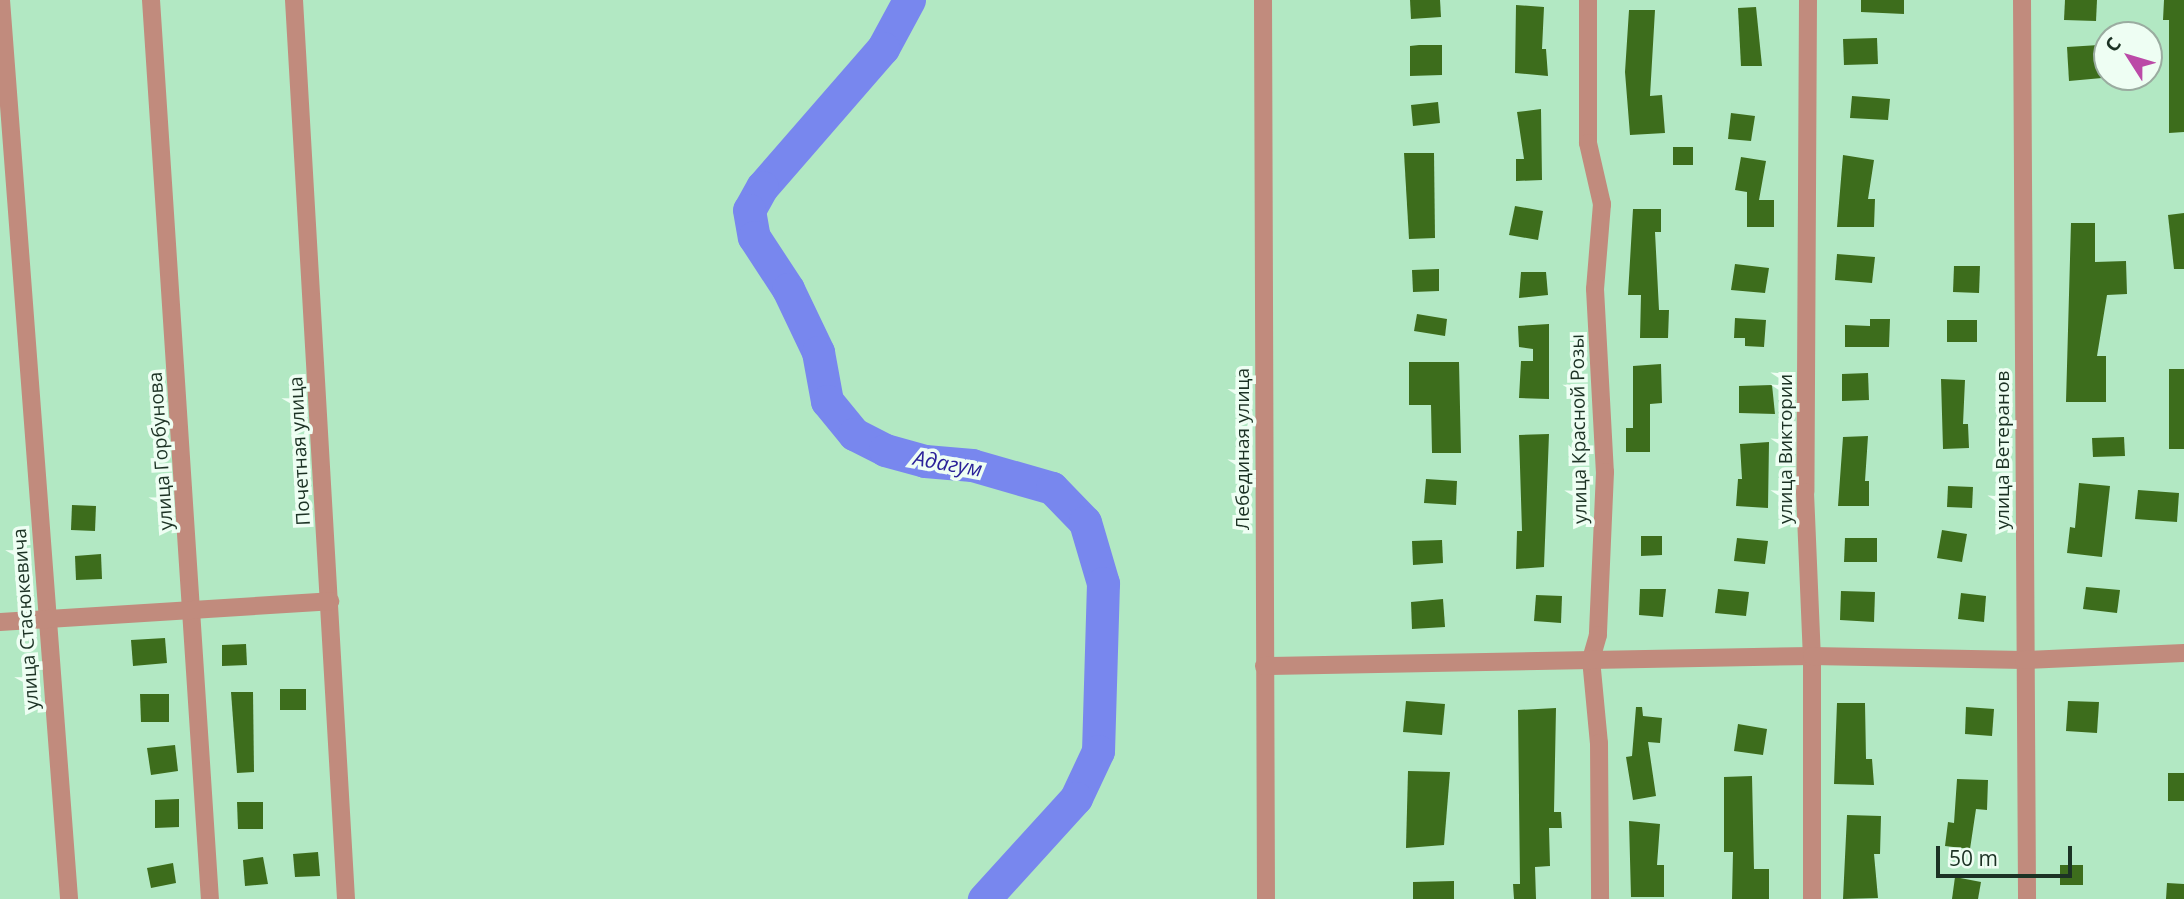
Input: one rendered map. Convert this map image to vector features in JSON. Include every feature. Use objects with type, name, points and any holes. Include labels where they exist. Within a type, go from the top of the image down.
[{"type":"street","name":"улица Стасюкевича","points":[[1,0],[69,899]]},
{"type":"street","name":"улица Горбунова","points":[[151,0],[210,899]]},
{"type":"street","name":"Почетная улица","points":[[294,0],[346,899]]},
{"type":"street","name":"Лебединая улица","points":[[1263,0],[1266,899]]},
{"type":"street","name":"улица Красной Розы","points":[[1588,0],[1588,143],[1602,204],[1595,289],[1605,472],[1598,635],[1591,659],[1599,743],[1600,899]]},
{"type":"street","name":"улица Виктории","points":[[1808,0],[1805,492],[1812,656],[1812,899]]},
{"type":"street","name":"улица Ветеранов","points":[[2022,0],[2027,899]]},
{"type":"street","points":[[0,622],[330,601]]},
{"type":"street","points":[[1264,666],[1812,656],[2024,660],[2184,653]]},
{"type":"building","points":[[1410,0],[1440,0],[1441,17],[1411,19]]},
{"type":"building","points":[[1861,0],[1904,0],[1904,14],[1861,12]]},
{"type":"building","points":[[2065,0],[2097,0],[2096,21],[2064,20]]},
{"type":"building","points":[[2164,0],[2184,0],[2184,132],[2169,133],[2169,20],[2163,20]]},
{"type":"building","points":[[1516,5],[1544,7],[1542,49],[1546,49],[1548,76],[1515,73]]},
{"type":"building","points":[[1756,7],[1762,66],[1741,66],[1738,8]]},
{"type":"building","points":[[1629,10],[1655,10],[1650,96],[1662,95],[1665,133],[1630,135],[1625,72]]},
{"type":"building","points":[[1877,38],[1878,64],[1844,65],[1843,39]]},
{"type":"building","points":[[1442,45],[1442,75],[1410,76],[1410,46]]},
{"type":"building","points":[[2093,45],[2093,79],[2069,81],[2067,47]]},
{"type":"building","points":[[1852,96],[1890,99],[1888,120],[1850,118]]},
{"type":"building","points":[[1438,102],[1440,123],[1413,126],[1411,105]]},
{"type":"building","points":[[1541,109],[1542,180],[1516,181],[1516,159],[1524,159],[1517,112]]},
{"type":"building","points":[[1731,113],[1755,116],[1751,141],[1728,139]]},
{"type":"building","points":[[1673,147],[1693,147],[1693,165],[1673,165]]},
{"type":"building","points":[[1404,153],[1434,153],[1435,238],[1409,239]]},
{"type":"building","points":[[1843,155],[1874,160],[1868,199],[1875,199],[1874,227],[1837,227]]},
{"type":"building","points":[[1741,157],[1766,161],[1759,200],[1774,200],[1774,227],[1747,227],[1747,192],[1735,190]]},
{"type":"building","points":[[1515,206],[1543,211],[1538,240],[1509,235]]},
{"type":"building","points":[[1633,209],[1661,209],[1661,232],[1655,232],[1659,310],[1669,310],[1668,338],[1640,338],[1641,295],[1628,295]]},
{"type":"building","points":[[2184,213],[2184,269],[2174,269],[2168,215]]},
{"type":"building","points":[[2071,223],[2095,223],[2095,262],[2126,261],[2127,294],[2107,295],[2097,356],[2106,356],[2106,402],[2066,402]]},
{"type":"building","points":[[1837,254],[1875,257],[1872,283],[1835,280]]},
{"type":"building","points":[[1735,264],[1769,268],[1765,293],[1731,290]]},
{"type":"building","points":[[1954,266],[1980,266],[1979,293],[1953,292]]},
{"type":"building","points":[[1439,269],[1439,291],[1413,292],[1412,270]]},
{"type":"building","points":[[1521,272],[1546,272],[1548,295],[1519,298]]},
{"type":"building","points":[[1417,314],[1447,319],[1445,336],[1414,331]]},
{"type":"building","points":[[1735,318],[1766,320],[1764,347],[1745,346],[1745,338],[1734,338]]},
{"type":"building","points":[[1870,319],[1890,319],[1889,347],[1845,347],[1845,325],[1870,326]]},
{"type":"building","points":[[1947,320],[1977,320],[1977,342],[1947,342]]},
{"type":"building","points":[[1549,324],[1549,399],[1519,398],[1521,361],[1533,361],[1533,349],[1519,347],[1518,326]]},
{"type":"building","points":[[1409,362],[1459,362],[1461,453],[1432,453],[1431,405],[1409,405]]},
{"type":"building","points":[[1661,364],[1662,403],[1650,404],[1650,452],[1626,452],[1626,428],[1633,428],[1633,366]]},
{"type":"building","points":[[2169,369],[2184,369],[2184,449],[2169,449]]},
{"type":"building","points":[[1868,373],[1869,400],[1842,401],[1842,374]]},
{"type":"building","points":[[1941,379],[1965,380],[1963,424],[1968,424],[1969,448],[1943,449]]},
{"type":"building","points":[[1772,385],[1775,414],[1739,413],[1739,386]]},
{"type":"building","points":[[1549,434],[1544,567],[1516,569],[1517,531],[1522,531],[1519,435]]},
{"type":"building","points":[[1868,436],[1865,481],[1869,481],[1869,506],[1838,506],[1843,437]]},
{"type":"building","points":[[2124,437],[2125,456],[2093,457],[2092,438]]},
{"type":"building","points":[[1769,442],[1768,508],[1736,506],[1738,479],[1742,479],[1740,444]]},
{"type":"building","points":[[1426,479],[1457,481],[1456,505],[1424,503]]},
{"type":"building","points":[[2079,483],[2110,486],[2102,557],[2067,553],[2070,527],[2075,528]]},
{"type":"building","points":[[1948,486],[1973,487],[1972,508],[1947,507]]},
{"type":"building","points":[[2138,490],[2179,493],[2177,522],[2135,519]]},
{"type":"building","points":[[72,505],[96,506],[95,531],[71,530]]},
{"type":"building","points":[[1942,530],[1967,534],[1962,562],[1937,558]]},
{"type":"building","points":[[1641,536],[1662,536],[1662,555],[1641,556]]},
{"type":"building","points":[[1737,538],[1768,541],[1765,564],[1734,561]]},
{"type":"building","points":[[1845,538],[1877,538],[1877,562],[1844,562]]},
{"type":"building","points":[[1442,540],[1443,563],[1413,565],[1412,541]]},
{"type":"building","points":[[101,554],[102,579],[76,580],[75,556]]},
{"type":"building","points":[[2086,587],[2120,590],[2117,613],[2083,609]]},
{"type":"building","points":[[1640,589],[1666,589],[1663,617],[1639,615]]},
{"type":"building","points":[[1718,589],[1749,592],[1746,616],[1715,613]]},
{"type":"building","points":[[1841,591],[1875,592],[1874,622],[1840,620]]},
{"type":"building","points":[[1961,593],[1986,596],[1984,622],[1958,619]]},
{"type":"building","points":[[1536,595],[1562,596],[1561,623],[1534,621]]},
{"type":"building","points":[[1443,599],[1445,627],[1412,629],[1411,602]]},
{"type":"building","points":[[165,638],[167,663],[133,666],[131,640]]},
{"type":"building","points":[[246,644],[247,665],[222,666],[222,645]]},
{"type":"building","points":[[280,689],[306,689],[306,710],[280,710]]},
{"type":"building","points":[[231,692],[253,692],[254,772],[237,773]]},
{"type":"building","points":[[140,694],[169,694],[169,722],[141,722]]},
{"type":"building","points":[[1406,701],[1445,704],[1442,735],[1403,732]]},
{"type":"building","points":[[2068,701],[2099,702],[2097,733],[2066,731]]},
{"type":"building","points":[[1837,703],[1865,703],[1866,759],[1872,759],[1874,785],[1834,784]]},
{"type":"building","points":[[1636,707],[1642,707],[1643,716],[1662,718],[1660,743],[1648,742],[1656,796],[1633,800],[1626,757],[1632,756]]},
{"type":"building","points":[[1966,707],[1994,709],[1992,736],[1965,734]]},
{"type":"building","points":[[1556,708],[1554,812],[1561,812],[1562,828],[1549,828],[1550,866],[1535,867],[1536,899],[1514,899],[1513,884],[1520,884],[1518,710]]},
{"type":"building","points":[[1738,724],[1767,729],[1763,755],[1734,751]]},
{"type":"building","points":[[175,745],[178,771],[151,775],[147,748]]},
{"type":"building","points":[[1408,771],[1450,772],[1444,845],[1406,848]]},
{"type":"building","points":[[2168,773],[2184,773],[2184,801],[2168,801]]},
{"type":"building","points":[[1752,776],[1754,869],[1769,869],[1769,899],[1732,899],[1733,852],[1724,852],[1724,777]]},
{"type":"building","points":[[1957,779],[1988,780],[1987,810],[1976,809],[1970,849],[1945,846],[1948,822],[1954,823]]},
{"type":"building","points":[[179,799],[179,827],[155,828],[155,800]]},
{"type":"building","points":[[237,802],[263,802],[263,829],[238,829]]},
{"type":"building","points":[[1847,815],[1881,816],[1880,854],[1874,854],[1878,898],[1843,899]]},
{"type":"building","points":[[1629,821],[1660,824],[1657,865],[1664,865],[1664,897],[1631,897]]},
{"type":"building","points":[[318,852],[320,876],[295,877],[293,854]]},
{"type":"building","points":[[263,857],[268,884],[245,886],[243,860]]},
{"type":"building","points":[[173,863],[176,883],[151,888],[147,868]]},
{"type":"building","points":[[2060,865],[2083,865],[2083,885],[2060,885]]},
{"type":"building","points":[[1955,877],[1981,882],[1978,899],[1952,899]]},
{"type":"building","points":[[1454,881],[1454,899],[1413,899],[1413,882]]},
{"type":"building","points":[[2167,883],[2184,884],[2184,899],[2166,899]]},
{"type":"waterway","name":"Адагум","points":[[909,0],[883,48],[762,187],[749,210],[754,237],[788,289],[818,352],[827,401],[854,434],[885,450],[925,461],[972,465],[1052,488],[1085,522],[1103,583],[1098,751],[1076,798],[984,899]]}]
